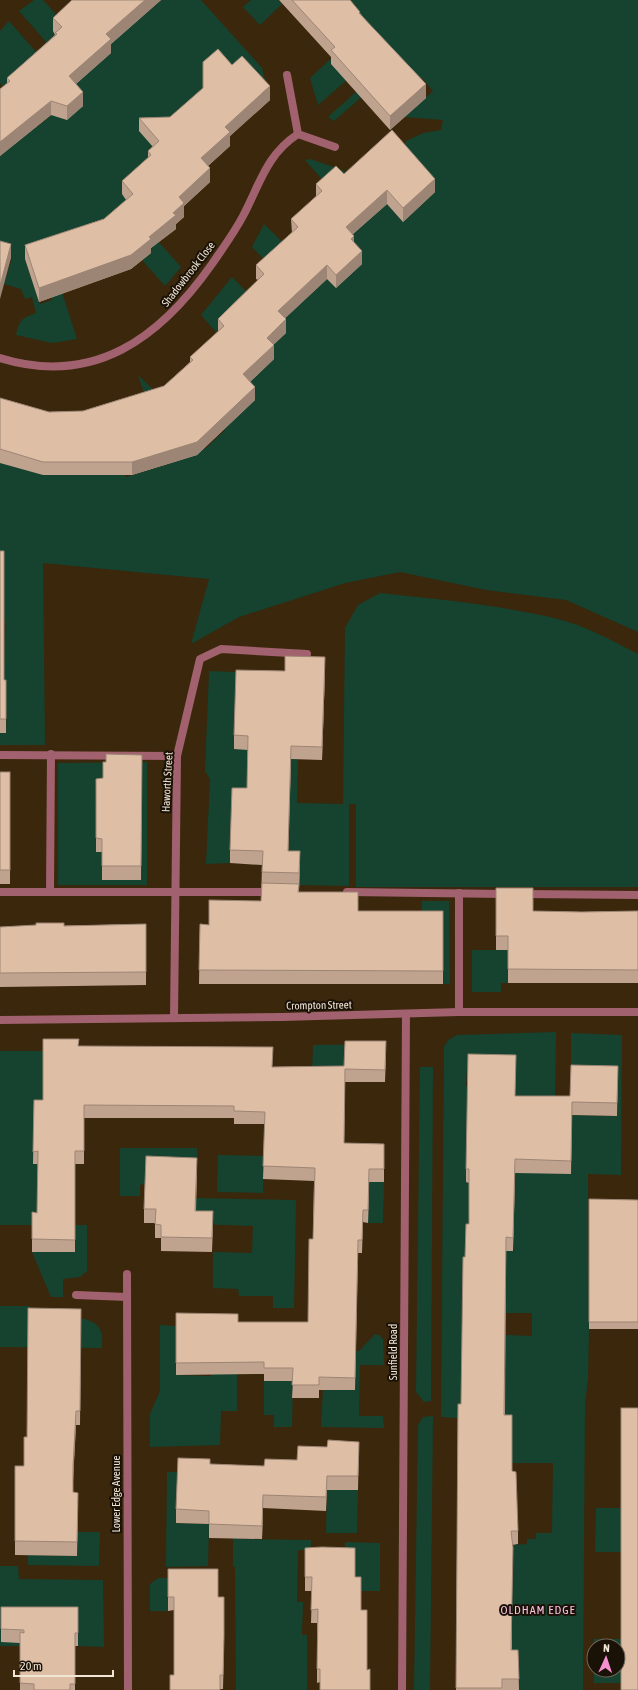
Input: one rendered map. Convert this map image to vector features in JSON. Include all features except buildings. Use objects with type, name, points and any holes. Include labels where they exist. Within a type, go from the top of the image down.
[{"type":"street","points":[[287,75],[298,134],[335,147]]},
{"type":"street","name":"Shadowbrook Close","points":[[0,358],[50,366],[73,365],[97,360],[121,351],[143,338],[166,320],[208,271],[244,215],[272,157],[286,142],[298,134]]},
{"type":"street","name":"Haworth Street","points":[[174,1018],[178,756],[200,659],[221,649],[307,654]]},
{"type":"street","points":[[50,892],[51,754]]},
{"type":"street","points":[[0,755],[51,754],[178,756]]},
{"type":"street","points":[[0,892],[284,892]]},
{"type":"street","points":[[339,892],[638,895]]},
{"type":"street","points":[[459,893],[459,1012]]},
{"type":"street","name":"Crompton Street","points":[[0,1020],[459,1012],[638,1012]]},
{"type":"street","name":"Sunfield Road","points":[[402,1690],[406,1014]]},
{"type":"street","name":"Lower Edge Avenue","points":[[127,1274],[128,1690]]},
{"type":"street","points":[[76,1295],[127,1297]]},
{"type":"green space","points":[[34,0],[43,0],[63,22],[84,22],[141,0],[150,10],[161,0],[201,0],[262,68],[270,100],[243,69],[235,120],[159,155],[133,208],[25,259],[40,304],[52,300],[49,293],[61,289],[77,339],[52,343],[16,335],[22,320],[36,313],[32,297],[25,299],[21,289],[4,284],[12,258],[0,255],[0,156],[26,134],[20,107],[37,127],[56,111],[68,67],[19,11]]},
{"type":"green space","points":[[251,0],[278,0],[282,4],[260,25],[243,7]]},
{"type":"green space","points":[[337,0],[638,0],[638,632],[566,600],[486,590],[400,572],[345,583],[239,617],[191,644],[209,579],[43,563],[45,745],[0,745],[0,733],[6,733],[6,700],[0,667],[4,667],[5,622],[0,622],[0,444],[5,464],[41,474],[108,423],[126,477],[168,464],[138,375],[164,400],[205,449],[224,431],[243,388],[270,266],[252,247],[264,224],[297,256],[350,236],[376,213],[328,186],[305,160],[310,159],[343,170],[361,191],[402,155],[406,141],[423,133],[441,130],[443,120],[404,117],[433,91],[422,78],[411,88],[373,87],[334,121],[328,117],[357,91],[347,80],[318,105],[310,78],[337,53]]},
{"type":"green space","points":[[9,21],[43,60],[7,91],[0,83],[0,31]]},
{"type":"green space","points":[[157,240],[181,267],[165,286],[142,260],[151,253],[147,248]]},
{"type":"green space","points":[[232,277],[253,298],[216,332],[201,315]]},
{"type":"green space","points":[[380,593],[446,600],[533,613],[565,621],[587,629],[638,654],[638,887],[356,887],[356,804],[349,804],[349,886],[299,885],[300,865],[288,864],[290,787],[247,802],[232,802],[230,863],[206,864],[210,779],[205,771],[209,671],[236,672],[280,750],[298,760],[297,803],[343,804],[345,628],[358,605]]},
{"type":"green space","points":[[147,762],[147,885],[58,885],[58,763]],"holes":[[[96,792],[103,792],[102,869],[102,852],[96,852],[102,806],[95,806]]]},
{"type":"green space","points":[[422,901],[449,901],[450,984],[443,984],[443,917],[422,938]]},
{"type":"green space","points":[[472,950],[508,950],[508,983],[501,983],[501,992],[472,992]]},
{"type":"green space","points":[[556,1032],[554,1174],[571,1174],[570,1115],[617,1116],[618,1070],[571,1079],[571,1033],[622,1035],[621,1175],[588,1174],[589,1329],[588,1378],[585,1405],[583,1690],[519,1690],[502,1641],[512,1641],[511,1545],[527,1544],[527,1539],[536,1539],[536,1533],[552,1533],[553,1463],[502,1463],[458,1418],[441,1417],[444,1047],[448,1040],[457,1035]],"holes":[[[467,1067],[492,1068],[515,1109],[471,1086],[466,1086]],[[515,1179],[505,1238],[514,1238],[514,1251],[505,1251],[469,1238],[470,1183],[466,1182]],[[506,1313],[532,1313],[532,1336],[506,1335],[505,1382],[496,1383]]]},
{"type":"green space","points":[[384,1044],[386,1054],[345,1053],[344,1182],[384,1182],[383,1223],[368,1223],[368,1192],[320,1180],[308,1180],[313,1045]]},
{"type":"green space","points":[[0,1051],[43,1051],[43,1113],[34,1113],[33,1164],[38,1164],[37,1225],[0,1225]]},
{"type":"green space","points":[[420,1067],[433,1067],[431,1401],[424,1402],[416,1392]]},
{"type":"green space","points":[[120,1148],[197,1148],[197,1172],[140,1185],[140,1196],[120,1196]]},
{"type":"green space","points":[[218,1155],[264,1156],[263,1193],[217,1192]]},
{"type":"green space","points":[[196,1198],[296,1200],[294,1308],[273,1308],[273,1296],[239,1296],[238,1289],[213,1288],[213,1252],[252,1253],[253,1226],[195,1224]]},
{"type":"green space","points":[[75,1225],[87,1225],[87,1271],[80,1277],[63,1279],[63,1297],[51,1297],[32,1252],[75,1252]]},
{"type":"green space","points":[[0,1306],[29,1306],[29,1316],[70,1316],[90,1321],[97,1325],[101,1332],[102,1348],[0,1347]]},
{"type":"green space","points":[[160,1325],[176,1326],[176,1375],[211,1376],[211,1366],[237,1366],[237,1411],[221,1411],[220,1445],[150,1447],[150,1414],[160,1391]]},
{"type":"green space","points":[[375,1334],[379,1335],[383,1339],[384,1365],[360,1365],[359,1416],[383,1416],[384,1428],[321,1427],[323,1390],[355,1390],[356,1351],[359,1351]]},
{"type":"green space","points":[[264,1381],[293,1381],[292,1427],[274,1427],[274,1415],[264,1415]]},
{"type":"green space","points":[[433,1416],[430,1690],[414,1690],[418,1425],[423,1417]]},
{"type":"green space","points":[[167,1472],[178,1472],[176,1523],[209,1524],[208,1566],[166,1567]]},
{"type":"green space","points":[[327,1490],[358,1490],[357,1533],[326,1533]]},
{"type":"green space","points":[[596,1508],[621,1508],[621,1537],[630,1552],[595,1552]]},
{"type":"green space","points":[[233,1525],[241,1539],[311,1540],[311,1550],[298,1550],[297,1602],[303,1602],[302,1635],[307,1635],[307,1690],[236,1690],[235,1567],[233,1566]]},
{"type":"green space","points":[[77,1532],[100,1532],[99,1566],[28,1565],[28,1555],[77,1556]]},
{"type":"green space","points":[[345,1542],[380,1543],[380,1591],[355,1591],[345,1561]]},
{"type":"green space","points":[[0,1566],[18,1566],[19,1579],[103,1580],[104,1647],[78,1646],[78,1621],[24,1646],[0,1646]]},
{"type":"green space","points":[[158,1578],[218,1578],[218,1583],[168,1583],[168,1611],[150,1611],[150,1584]]},
{"type":"green space","points":[[626,1661],[631,1683],[594,1683],[594,1678],[626,1678]]},
{"type":"district","name":"OLDHAM EDGE","points":[[538,1610]]}]
